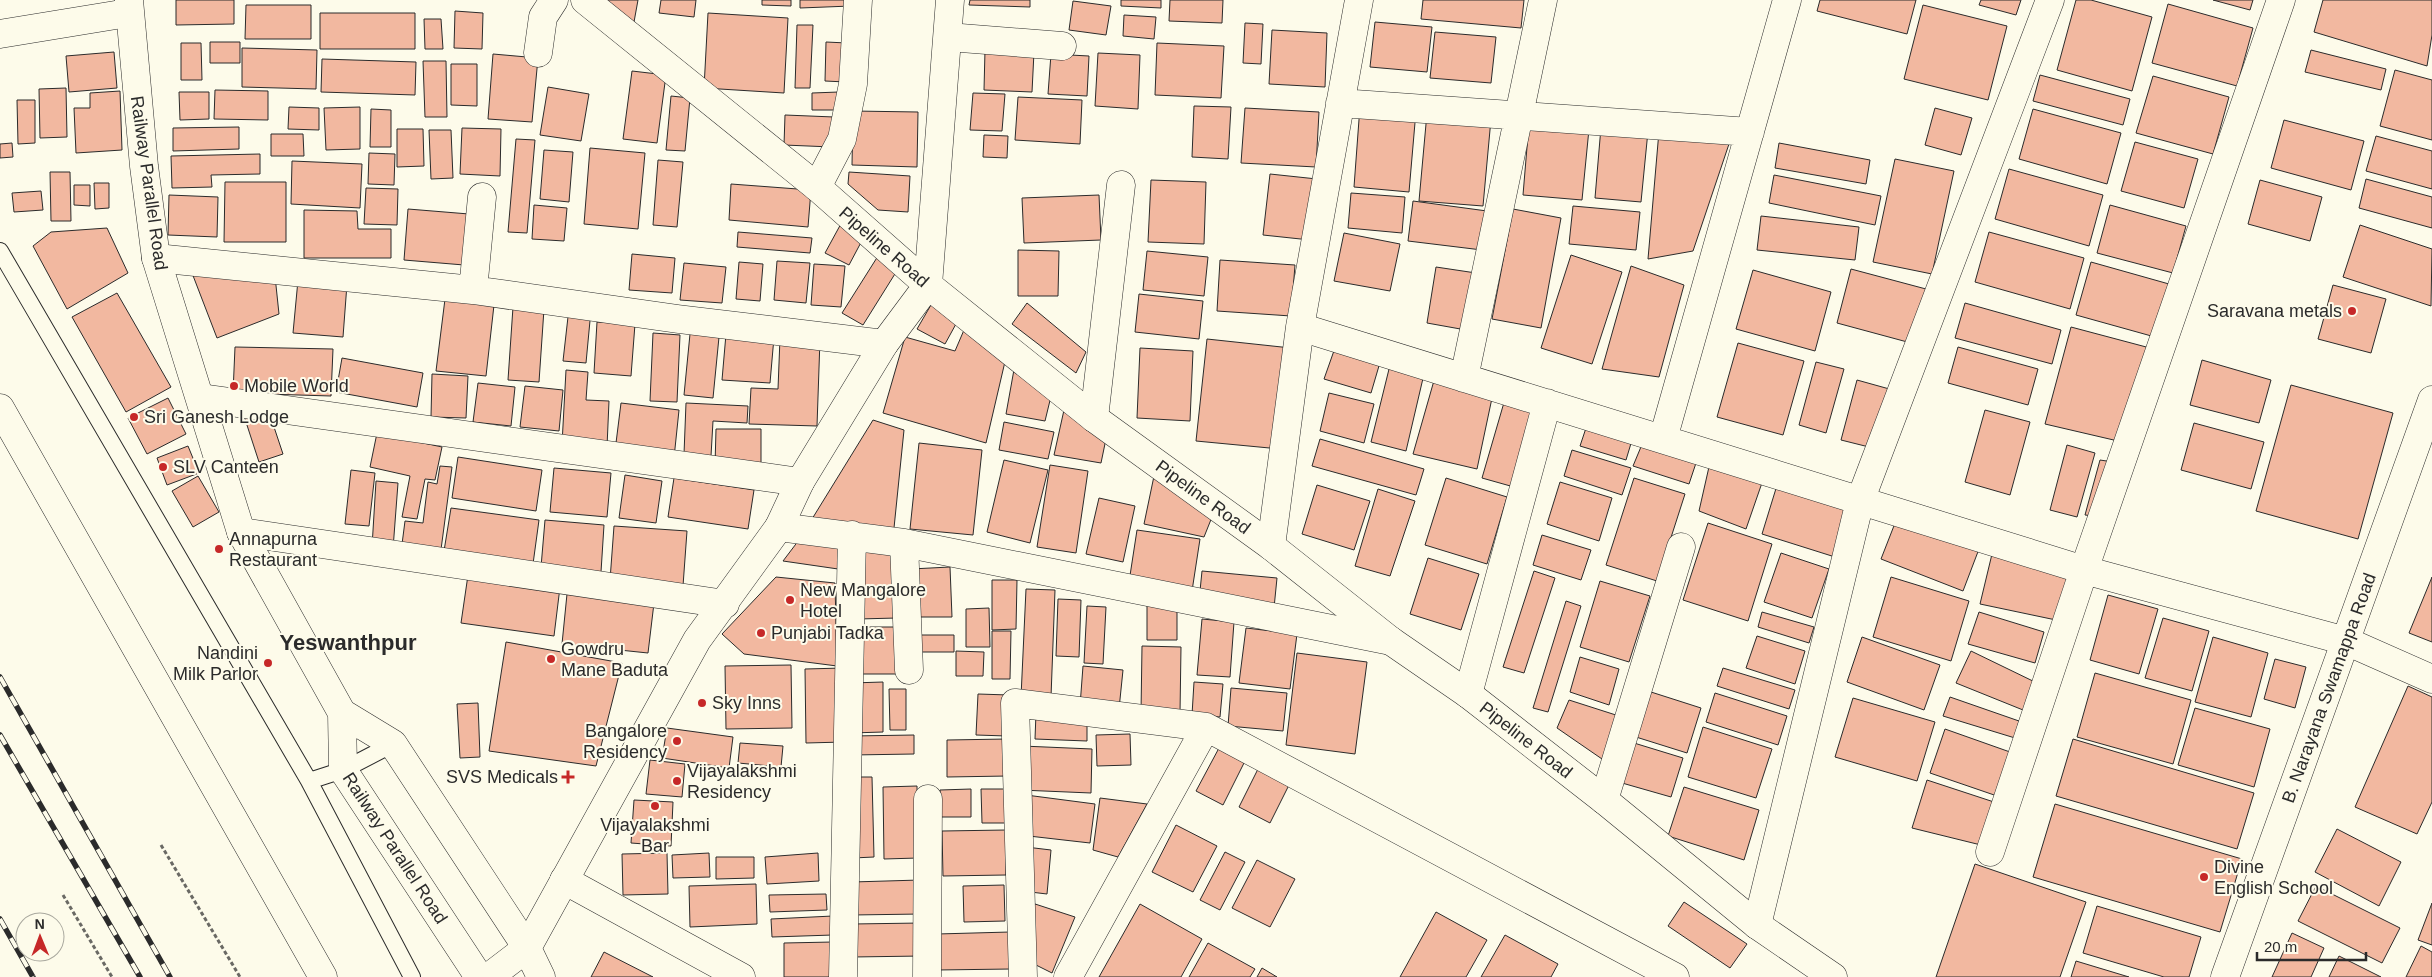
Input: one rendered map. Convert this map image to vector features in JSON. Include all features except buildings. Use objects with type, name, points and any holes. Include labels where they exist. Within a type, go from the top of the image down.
[{"type":"street","points":[[538,53],[543,17],[554,0]]},
{"type":"street","name":"Pipeline Road","points":[[585,0],[817,187],[928,285],[1094,418],[1271,546],[1391,642],[1468,694],[1604,800],[1757,925],[1833,977]]},
{"type":"street","points":[[817,187],[842,139],[853,84],[858,0]]},
{"type":"street","points":[[489,977],[527,948],[698,640],[779,527],[800,482],[884,344],[928,285],[950,0]]},
{"type":"street","points":[[1271,546],[1300,327],[1359,0]]},
{"type":"street","points":[[1464,378],[1543,0]]},
{"type":"street","points":[[1663,439],[1787,0]]},
{"type":"street","points":[[1757,925],[1860,501],[2050,0]]},
{"type":"street","points":[[1990,852],[2084,570],[2281,0]]},
{"type":"street","points":[[0,34],[128,6]]},
{"type":"street","name":"Railway Parallel Road","points":[[128,6],[156,258],[241,532],[342,713],[343,770],[479,977]]},
{"type":"street","points":[[948,37],[1062,46]]},
{"type":"street","points":[[1340,103],[1750,132]]},
{"type":"street","points":[[1094,418],[1121,185]]},
{"type":"street","points":[[473,290],[482,197]]},
{"type":"street","points":[[156,258],[473,290],[678,319],[884,344]]},
{"type":"street","points":[[1300,327],[2084,570],[2346,641],[2432,679]]},
{"type":"street","points":[[201,398],[800,482]]},
{"type":"street","name":"B. Narayana Swamappa Road","points":[[2225,977],[2432,400]]},
{"type":"street","points":[[1468,694],[1548,403]]},
{"type":"street","points":[[0,408],[323,977]]},
{"type":"street","points":[[779,527],[904,543],[1391,642]]},
{"type":"street","points":[[241,532],[725,604]]},
{"type":"street","points":[[843,977],[852,535]]},
{"type":"street","points":[[904,543],[909,670]]},
{"type":"street","points":[[1604,800],[1680,547]]},
{"type":"street","points":[[1023,977],[1015,703],[1206,727],[1675,977]]},
{"type":"street","points":[[342,713],[393,744],[527,948],[542,977]]},
{"type":"street","points":[[1068,977],[1206,727]]},
{"type":"street","points":[[927,977],[928,799]]},
{"type":"street","points":[[564,880],[740,977]]},
{"type":"lane","points":[[0,251],[309,782],[412,977]]},
{"type":"lane","points":[[309,782],[343,770],[393,744]]},
{"type":"path","points":[[161,846],[240,977]]},
{"type":"path","points":[[63,895],[112,977]]},
{"type":"railway","points":[[0,677],[170,977]]},
{"type":"railway","points":[[0,735],[140,977]]},
{"type":"railway","points":[[0,919],[33,977]]},
{"type":"place","name":"Saravana metals","points":[[2352,311]]},
{"type":"place","name":"Mobile World","points":[[234,386]]},
{"type":"place","name":"Sri Ganesh Lodge","points":[[134,417]]},
{"type":"place","name":"SLV Canteen","points":[[163,467]]},
{"type":"place","name":"Annapurna Restaurant","points":[[219,549]]},
{"type":"place","name":"New Mangalore Hotel","points":[[790,600]]},
{"type":"place","name":"Punjabi Tadka","points":[[761,633]]},
{"type":"place","name":"Gowdru Mane Baduta","points":[[551,659]]},
{"type":"place","name":"Nandini Milk Parlor","points":[[268,663]]},
{"type":"place","name":"Sky Inns","points":[[702,703]]},
{"type":"place","name":"Bangalore Residency","points":[[677,741]]},
{"type":"place","name":"SVS Medicals","points":[[568,777]]},
{"type":"place","name":"Vijayalakshmi Residency","points":[[677,781]]},
{"type":"place","name":"Vijayalakshmi Bar","points":[[655,806]]},
{"type":"place","name":"Divine English School","points":[[2204,877]]},
{"type":"district","name":"Yeswanthpur","points":[[348,642]]}]
